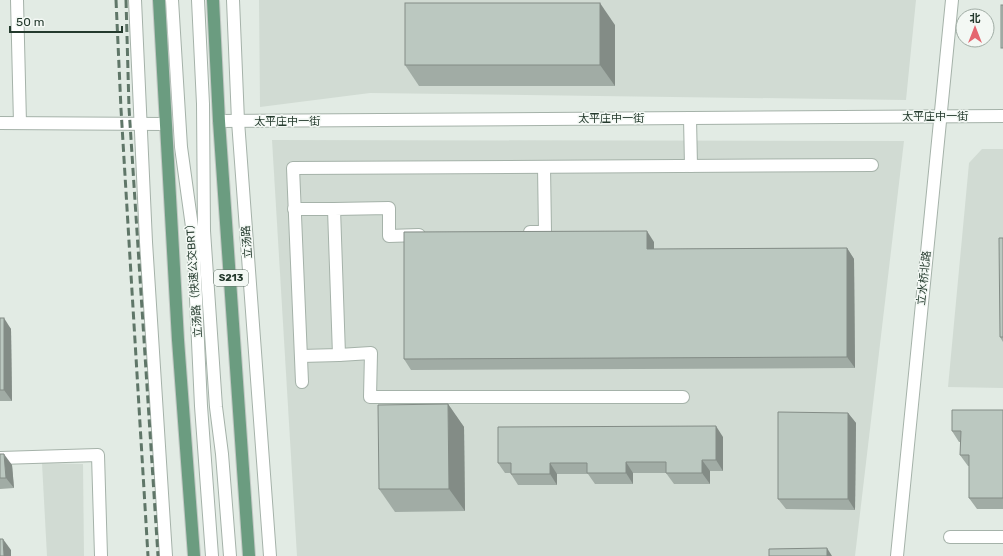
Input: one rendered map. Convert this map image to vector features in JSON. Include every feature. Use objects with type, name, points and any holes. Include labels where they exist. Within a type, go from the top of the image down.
[{"type":"main road","points":[[159,0],[178,340],[194,556]]},
{"type":"main road","name":"立汤路","points":[[212,0],[249,556]]},
{"type":"street","points":[[17,0],[20,123]]},
{"type":"street","points":[[135,0],[152,350],[166,556]]},
{"type":"street","name":"立汤路（快速公交BRT）","points":[[172,0],[181,147],[193,234],[201,406],[212,556]]},
{"type":"street","name":"立汤路（快速公交BRT）","points":[[198,0],[203,104],[205,245],[216,407],[222,454],[230,556]]},
{"type":"street","name":"立汤路","points":[[233,0],[238,121],[270,556]]},
{"type":"street","name":"立水桥北路","points":[[897,556],[952,0]]},
{"type":"street","name":"太平庄中一街","points":[[219,121],[1003,116]]},
{"type":"street","points":[[690,118],[691,166]]},
{"type":"street","points":[[0,123],[165,124]]},
{"type":"street","points":[[302,382],[293,168],[872,165]]},
{"type":"street","points":[[522,233],[545,232],[544,166]]},
{"type":"street","points":[[294,209],[389,208],[389,236],[428,235]]},
{"type":"street","points":[[334,209],[339,355]]},
{"type":"street","points":[[301,356],[371,353],[370,397],[683,397]]},
{"type":"street","points":[[0,458],[98,455],[102,556]]},
{"type":"street","points":[[950,537],[1003,537]]},
{"type":"shaded area","points":[[259,0],[916,0],[906,100],[370,93],[260,107]]},
{"type":"shaded area","points":[[272,140],[904,141],[855,556],[297,556]]},
{"type":"shaded area","points":[[982,149],[1003,149],[1003,388],[948,387],[969,163]]},
{"type":"shaded area","points":[[42,463],[83,464],[84,556],[47,556]]},
{"type":"building","points":[[405,3],[600,3],[600,65],[405,65]]},
{"type":"building","points":[[1001,5],[1003,5],[1003,48],[1001,48]]},
{"type":"building","points":[[647,231],[647,249],[847,248],[847,357],[404,359],[404,232]]},
{"type":"building","points":[[999,238],[1003,238],[1003,337],[1000,337]]},
{"type":"building","points":[[0,318],[4,318],[4,390],[0,390]]},
{"type":"building","points":[[448,404],[449,489],[379,489],[378,405]]},
{"type":"building","points":[[952,410],[1003,410],[1003,498],[969,498],[969,455],[960,455],[961,431],[952,431]]},
{"type":"building","points":[[778,412],[848,413],[848,499],[778,499]]},
{"type":"building","points":[[716,426],[716,460],[702,460],[702,473],[666,473],[666,462],[626,462],[626,473],[587,473],[587,463],[550,463],[550,474],[511,474],[511,463],[498,463],[498,427]]},
{"type":"building","points":[[0,454],[4,454],[6,478],[0,478]]},
{"type":"building","points":[[0,539],[3,539],[4,556],[0,556]]},
{"type":"building","points":[[827,548],[827,556],[769,556],[769,549]]},
{"type":"railway","points":[[116,0],[121,109],[148,556]]},
{"type":"railway","points":[[126,0],[129,108],[158,556]]}]
